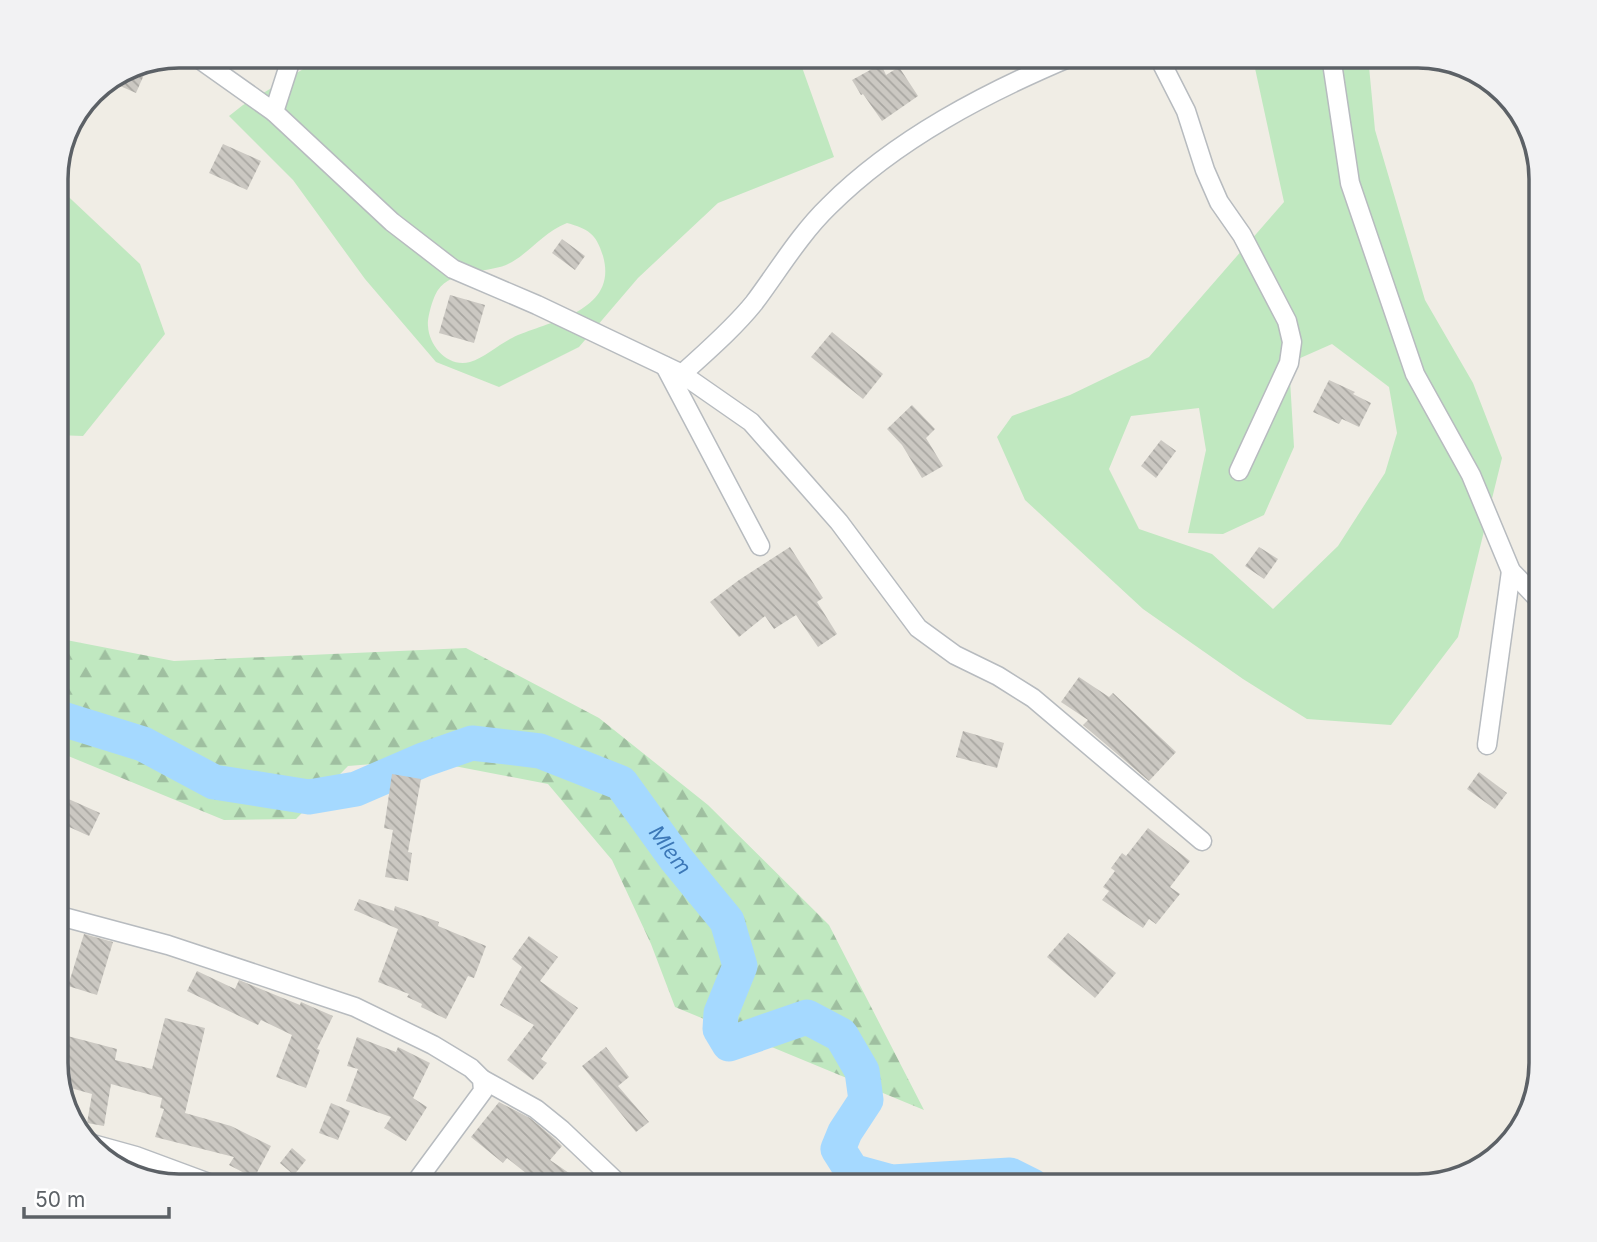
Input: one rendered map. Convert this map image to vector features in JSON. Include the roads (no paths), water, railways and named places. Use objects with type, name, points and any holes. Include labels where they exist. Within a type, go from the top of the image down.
[{"type":"street","points":[[212,68],[274,112],[392,222],[453,269],[537,305],[682,374],[751,422],[839,522],[918,628],[956,655],[998,676],[1033,698],[1202,841]]},
{"type":"street","points":[[274,112],[288,68]]},
{"type":"street","points":[[682,374],[751,306],[828,207],[863,176],[953,115],[1044,68]]},
{"type":"street","points":[[1164,68],[1186,111],[1205,170],[1219,202],[1248,247],[1287,321],[1292,342],[1289,363],[1239,471]]},
{"type":"street","points":[[1333,68],[1350,183],[1415,374],[1471,475],[1511,571],[1529,590]]},
{"type":"street","points":[[665,366],[760,546]]},
{"type":"street","points":[[1488,745],[1511,571]]},
{"type":"street","points":[[68,918],[167,945],[355,1007],[433,1045],[471,1068],[482,1079],[536,1110],[562,1130],[608,1174]]},
{"type":"street","points":[[422,1174],[483,1091],[482,1079]]},
{"type":"street","points":[[110,1149],[185,1174]]},
{"type":"waterway","name":"Mlem","points":[[68,721],[143,744],[214,782],[309,797],[356,789],[423,760],[472,743],[540,751],[621,783],[676,859],[727,921],[740,966],[721,1013],[720,1029],[729,1044],[807,1017],[841,1035],[862,1071],[866,1100],[845,1132],[838,1149],[852,1171],[863,1174]]}]
